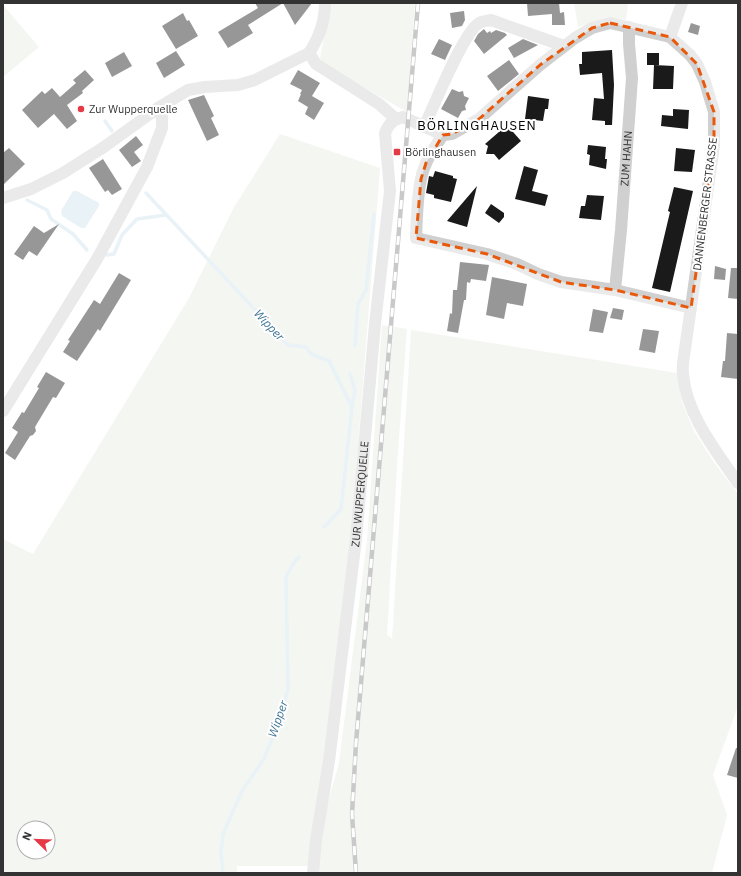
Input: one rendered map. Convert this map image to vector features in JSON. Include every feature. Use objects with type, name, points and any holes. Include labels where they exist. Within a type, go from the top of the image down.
[{"type":"street","points":[[3,198],[31,189],[63,173],[104,148],[158,108],[188,90],[238,84],[255,80],[309,54],[321,30],[325,3]]},
{"type":"street","points":[[670,37],[682,3]]},
{"type":"street","points":[[424,126],[468,34],[479,23],[491,20],[564,46]]},
{"type":"street","name":"DANNENBERGER STRASSE","points":[[443,135],[452,134],[478,119],[540,65],[564,46],[592,28],[610,23],[670,37],[690,55],[697,64],[705,82],[714,112],[714,144],[685,349],[683,373],[688,398],[698,423],[738,483]]},
{"type":"street","name":"ZUM HAHN","points":[[615,290],[623,209],[632,78],[629,27]]},
{"type":"street","points":[[309,54],[316,64],[379,104],[396,119],[403,117],[443,135],[426,163],[421,179],[416,238],[487,254],[517,264],[538,274],[561,282],[615,290],[691,308]]},
{"type":"street","points":[[3,411],[96,259],[147,167],[162,128],[162,117],[158,108]]},
{"type":"street","name":"ZUR WUPPERQUELLE","points":[[313,873],[316,840],[329,761],[356,539],[375,324],[390,191],[385,133],[388,125],[396,119]]},
{"type":"highlighted area","points":[[610,23],[670,37],[697,64],[714,112],[714,145],[691,308],[615,290],[561,282],[487,254],[416,238],[421,179],[426,163],[443,135],[452,134],[479,119],[540,65],[592,28]]},
{"type":"shaded area","points":[[330,3],[415,3],[407,112],[323,64],[320,58]]},
{"type":"shaded area","points":[[574,3],[628,3],[626,20],[608,17],[578,27]]},
{"type":"shaded area","points":[[3,5],[39,47],[3,77]]},
{"type":"shaded area","points":[[280,134],[380,168],[350,547],[312,866],[237,866],[237,873],[3,873],[3,539],[33,554],[189,298],[233,209]]},
{"type":"shaded area","points":[[382,325],[407,329],[387,635],[392,639],[411,330],[677,373],[682,402],[694,431],[713,461],[738,494],[738,706],[713,775],[727,815],[712,873],[314,873],[317,841],[339,763],[367,540]]},
{"type":"water","points":[[73,191],[77,191],[99,203],[99,206],[85,228],[81,228],[62,216],[61,211]]},
{"type":"building","points":[[255,3],[283,3],[248,25],[253,33],[228,48],[218,32],[258,8]]},
{"type":"building","points":[[283,3],[312,3],[295,25]]},
{"type":"building","points":[[527,3],[559,3],[560,13],[564,12],[565,25],[552,25],[552,14],[528,16]]},
{"type":"building","points":[[464,11],[465,20],[462,26],[452,28],[450,13]]},
{"type":"building","points":[[183,13],[187,21],[189,20],[198,36],[176,49],[162,26]]},
{"type":"building","points":[[691,23],[700,26],[698,35],[688,32]]},
{"type":"building","points":[[484,29],[487,33],[490,31],[491,33],[496,30],[507,35],[484,54],[474,41],[478,34]]},
{"type":"building","points":[[439,39],[452,45],[445,60],[431,54]]},
{"type":"building","points":[[523,39],[538,45],[514,58],[508,48]]},
{"type":"building","points":[[612,50],[614,85],[612,125],[605,125],[605,121],[592,120],[594,98],[604,99],[602,73],[580,75],[579,64],[582,64],[582,52]]},
{"type":"building","points":[[176,51],[185,65],[164,78],[156,63]]},
{"type":"building","points":[[124,52],[132,66],[112,77],[105,63]]},
{"type":"building","points":[[647,53],[659,53],[659,65],[647,65]]},
{"type":"building","points":[[509,60],[519,74],[498,91],[487,76]]},
{"type":"building","points":[[654,65],[674,66],[673,89],[653,89]]},
{"type":"building","points":[[85,70],[94,80],[82,91],[83,93],[67,105],[77,121],[67,129],[54,114],[38,128],[22,110],[42,91],[45,94],[52,88],[60,97],[76,83],[73,80]]},
{"type":"building","points":[[298,70],[320,83],[312,96],[324,103],[314,120],[305,114],[308,107],[298,101],[302,90],[290,84]]},
{"type":"building","points":[[452,89],[459,92],[463,91],[464,96],[469,98],[465,106],[466,110],[462,111],[458,118],[441,109]]},
{"type":"building","points":[[204,95],[214,116],[211,118],[219,135],[207,141],[188,100]]},
{"type":"building","points":[[528,96],[549,99],[548,109],[545,109],[543,121],[525,119]]},
{"type":"building","points":[[673,109],[689,110],[688,129],[661,126],[662,115],[673,116]]},
{"type":"building","points":[[507,125],[521,141],[499,160],[494,154],[486,154],[488,146],[485,144]]},
{"type":"building","points":[[136,136],[143,145],[134,152],[141,161],[132,167],[119,150]]},
{"type":"building","points":[[588,145],[606,147],[606,169],[589,165],[590,155],[587,154]]},
{"type":"building","points":[[9,148],[25,164],[3,185],[3,153]]},
{"type":"building","points":[[676,148],[695,150],[692,172],[674,171]]},
{"type":"building","points":[[103,159],[122,189],[112,195],[108,190],[105,192],[89,168]]},
{"type":"building","points":[[524,166],[538,170],[532,191],[548,195],[545,206],[515,199]]},
{"type":"building","points":[[435,171],[453,176],[453,178],[457,179],[451,202],[434,198],[434,195],[426,193],[429,176],[433,177]]},
{"type":"building","points":[[477,186],[467,227],[447,221]]},
{"type":"building","points":[[674,187],[693,191],[670,292],[652,288],[670,212],[668,211]]},
{"type":"building","points":[[587,195],[604,196],[601,220],[579,218],[581,206],[585,206]]},
{"type":"building","points":[[491,204],[504,213],[504,217],[499,223],[485,213]]},
{"type":"building","points":[[59,224],[37,256],[29,251],[23,260],[14,254],[34,226],[44,233]]},
{"type":"building","points":[[460,262],[489,265],[486,281],[471,279],[470,283],[467,282],[466,300],[464,300],[458,333],[447,331],[450,313],[452,314],[453,290],[457,290]]},
{"type":"building","points":[[715,266],[726,269],[725,280],[714,279]]},
{"type":"building","points":[[731,268],[738,268],[738,299],[728,298]]},
{"type":"building","points":[[119,273],[131,280],[100,331],[98,329],[77,361],[63,352],[70,341],[68,340],[94,300],[100,304]]},
{"type":"building","points":[[492,277],[527,284],[523,306],[507,303],[504,319],[486,315]]},
{"type":"building","points":[[613,308],[624,310],[622,320],[610,318]]},
{"type":"building","points":[[593,309],[608,312],[603,333],[589,331]]},
{"type":"building","points":[[643,329],[659,331],[655,353],[639,350]]},
{"type":"building","points":[[727,333],[738,334],[738,379],[721,377],[723,361],[725,361]]},
{"type":"building","points":[[46,372],[65,383],[56,398],[53,397],[35,427],[36,431],[30,436],[15,460],[5,453],[18,432],[12,428],[22,412],[24,413],[39,388],[37,387]]},
{"type":"building","points":[[736,748],[738,748],[738,778],[727,775]]},
{"type":"waterway","name":"Wipper","points":[[105,121],[112,131]]},
{"type":"waterway","name":"Wipper","points":[[146,193],[288,345],[306,347],[311,354],[329,361],[352,407],[341,509],[324,527]]},
{"type":"waterway","points":[[27,200],[47,210],[51,219],[73,234],[87,250]]},
{"type":"waterway","points":[[355,345],[358,304],[366,290],[374,214]]},
{"type":"waterway","points":[[107,255],[114,254],[122,235],[137,219],[166,215]]},
{"type":"waterway","points":[[350,374],[355,390],[352,406]]},
{"type":"waterway","name":"Wipper","points":[[223,873],[221,852],[223,834],[242,791],[264,759],[279,722],[288,689],[286,577],[293,564],[299,557]]},
{"type":"railway","points":[[356,873],[352,814],[356,743],[418,3]]},
{"type":"place","name":"Zur Wupperquelle","points":[[81,109]]},
{"type":"place","name":"Börlinghausen","points":[[397,152]]},
{"type":"district","name":"BÖRLINGHAUSEN","points":[[477,125]]}]
